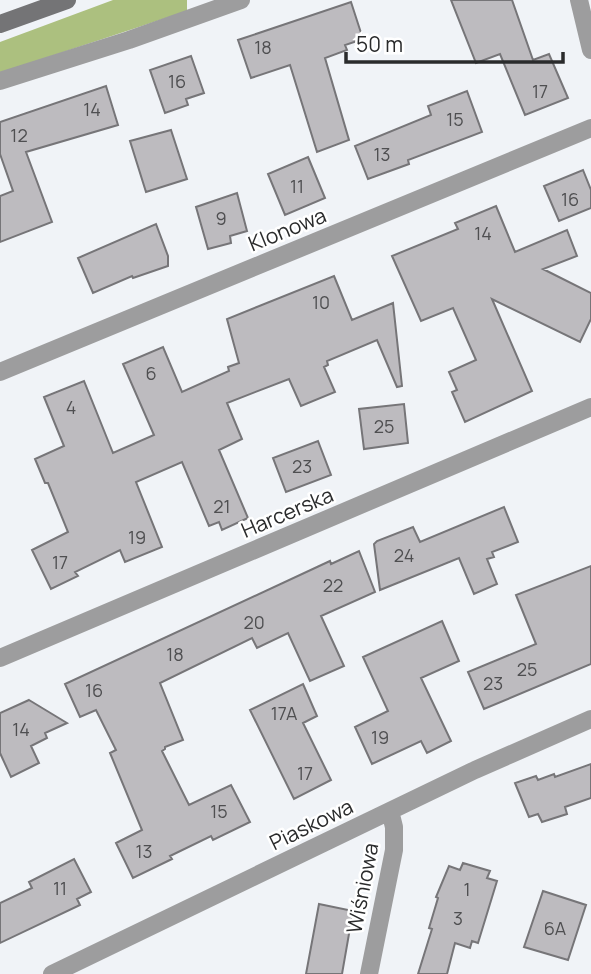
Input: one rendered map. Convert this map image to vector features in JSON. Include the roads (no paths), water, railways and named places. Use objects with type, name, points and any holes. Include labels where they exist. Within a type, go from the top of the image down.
[{"type":"street","points":[[0,24],[67,0]]},
{"type":"street","points":[[0,81],[129,40],[241,0]]},
{"type":"street","points":[[579,0],[591,50]]},
{"type":"street","name":"Klonowa","points":[[0,372],[591,128]]},
{"type":"street","name":"Harcerska","points":[[0,658],[591,407]]},
{"type":"street","name":"Piaskowa","points":[[52,974],[390,811],[591,719]]},
{"type":"street","name":"Wiśniowa","points":[[369,974],[394,850],[394,827],[390,811]]}]
